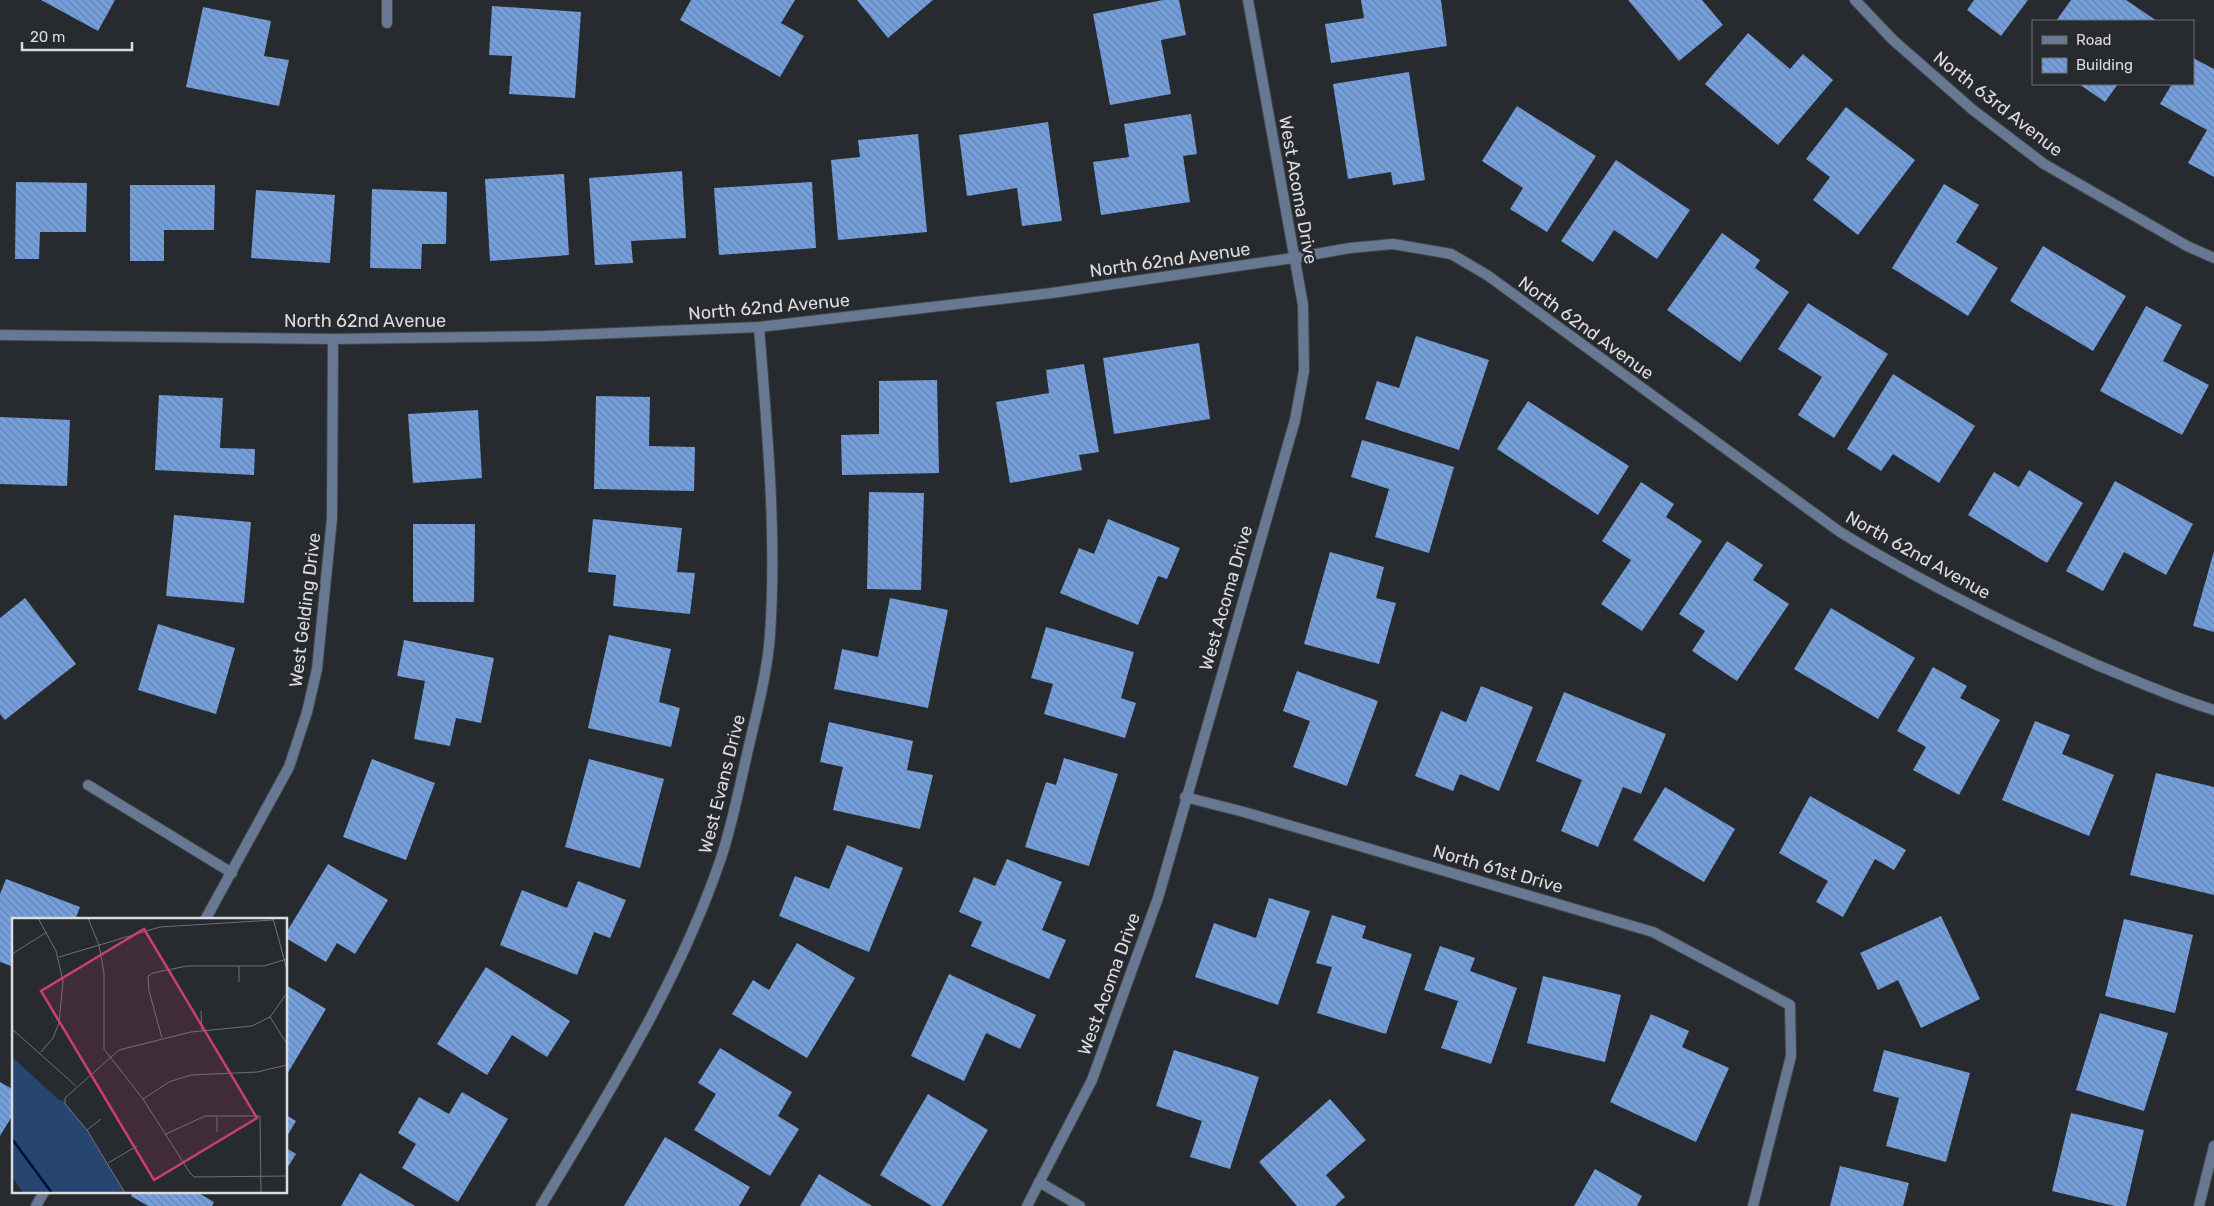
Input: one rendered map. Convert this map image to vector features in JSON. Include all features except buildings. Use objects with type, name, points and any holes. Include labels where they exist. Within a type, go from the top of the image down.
[{"type":"street","points":[[386,0],[386,23]]},
{"type":"street","name":"West Acoma Drive","points":[[1027,1206],[1092,1080],[1158,898],[1185,797],[1295,420],[1304,371],[1303,305],[1293,258],[1248,0]]},
{"type":"street","name":"North 63rd Avenue","points":[[1855,0],[1893,40],[1973,110],[2044,164],[2187,246],[2214,258]]},
{"type":"street","name":"North 62nd Avenue","points":[[0,335],[333,339],[544,336],[759,327],[1052,293],[1350,248],[1393,244],[1451,254],[1487,275],[1840,532],[1884,558],[2046,642],[2177,699],[2214,710]]},
{"type":"street","name":"West Evans Drive","points":[[541,1206],[618,1078],[659,1002],[702,910],[722,857],[734,809],[759,706],[769,638],[774,561],[772,491],[759,327]]},
{"type":"street","name":"West Gelding Drive","points":[[206,918],[289,766],[307,712],[317,669],[332,518],[333,339]]},
{"type":"street","points":[[88,784],[232,873]]},
{"type":"street","name":"North 61st Drive","points":[[1185,797],[1244,812],[1653,932],[1790,1005],[1792,1056],[1753,1206]]},
{"type":"street","points":[[2199,1206],[2212,1165],[2214,1146]]},
{"type":"street","points":[[1039,1182],[1080,1206]]},
{"type":"street","points":[[36,1206],[43,1194]]}]
